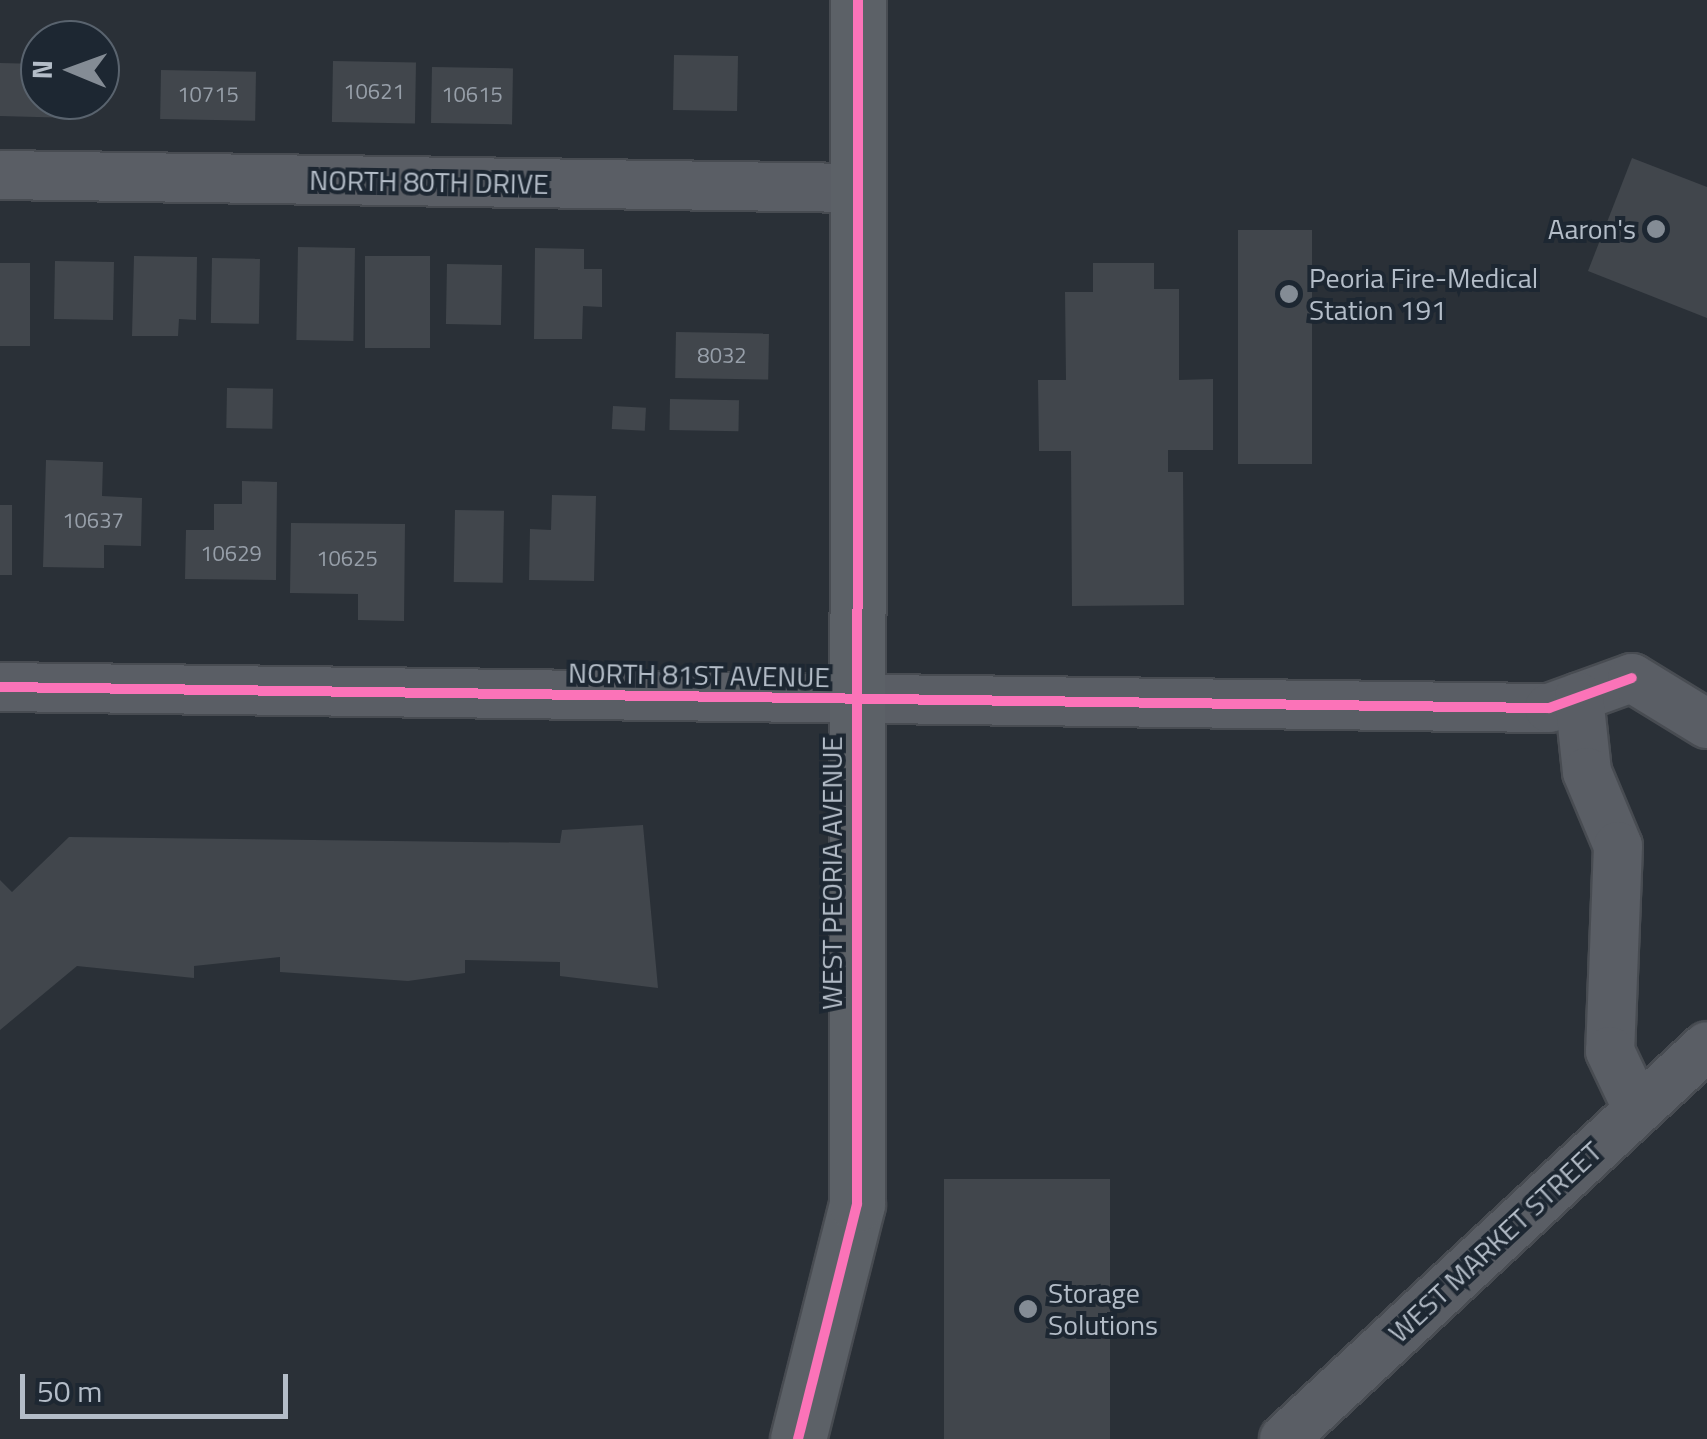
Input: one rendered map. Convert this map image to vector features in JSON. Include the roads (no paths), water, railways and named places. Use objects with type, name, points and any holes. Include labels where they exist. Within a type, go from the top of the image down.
[{"type":"main road","name":"WEST PEORIA AVENUE","points":[[798,1439],[857,1204],[854,700],[858,0]]},
{"type":"street","name":"NORTH 80TH DRIVE","points":[[0,175],[857,188]]},
{"type":"street","name":"NORTH 81ST AVENUE","points":[[0,687],[1549,708],[1632,678],[1707,724]]},
{"type":"street","points":[[1579,698],[1587,772],[1618,846],[1610,1052],[1638,1110]]},
{"type":"street","name":"WEST MARKET STREET","points":[[1284,1439],[1707,1046]]},
{"type":"place","name":"Aaron's","points":[[1656,229]]},
{"type":"place","name":"Peoria Fire-Medical Station 191","points":[[1289,294]]},
{"type":"place","name":"Storage Solutions","points":[[1028,1309]]}]
